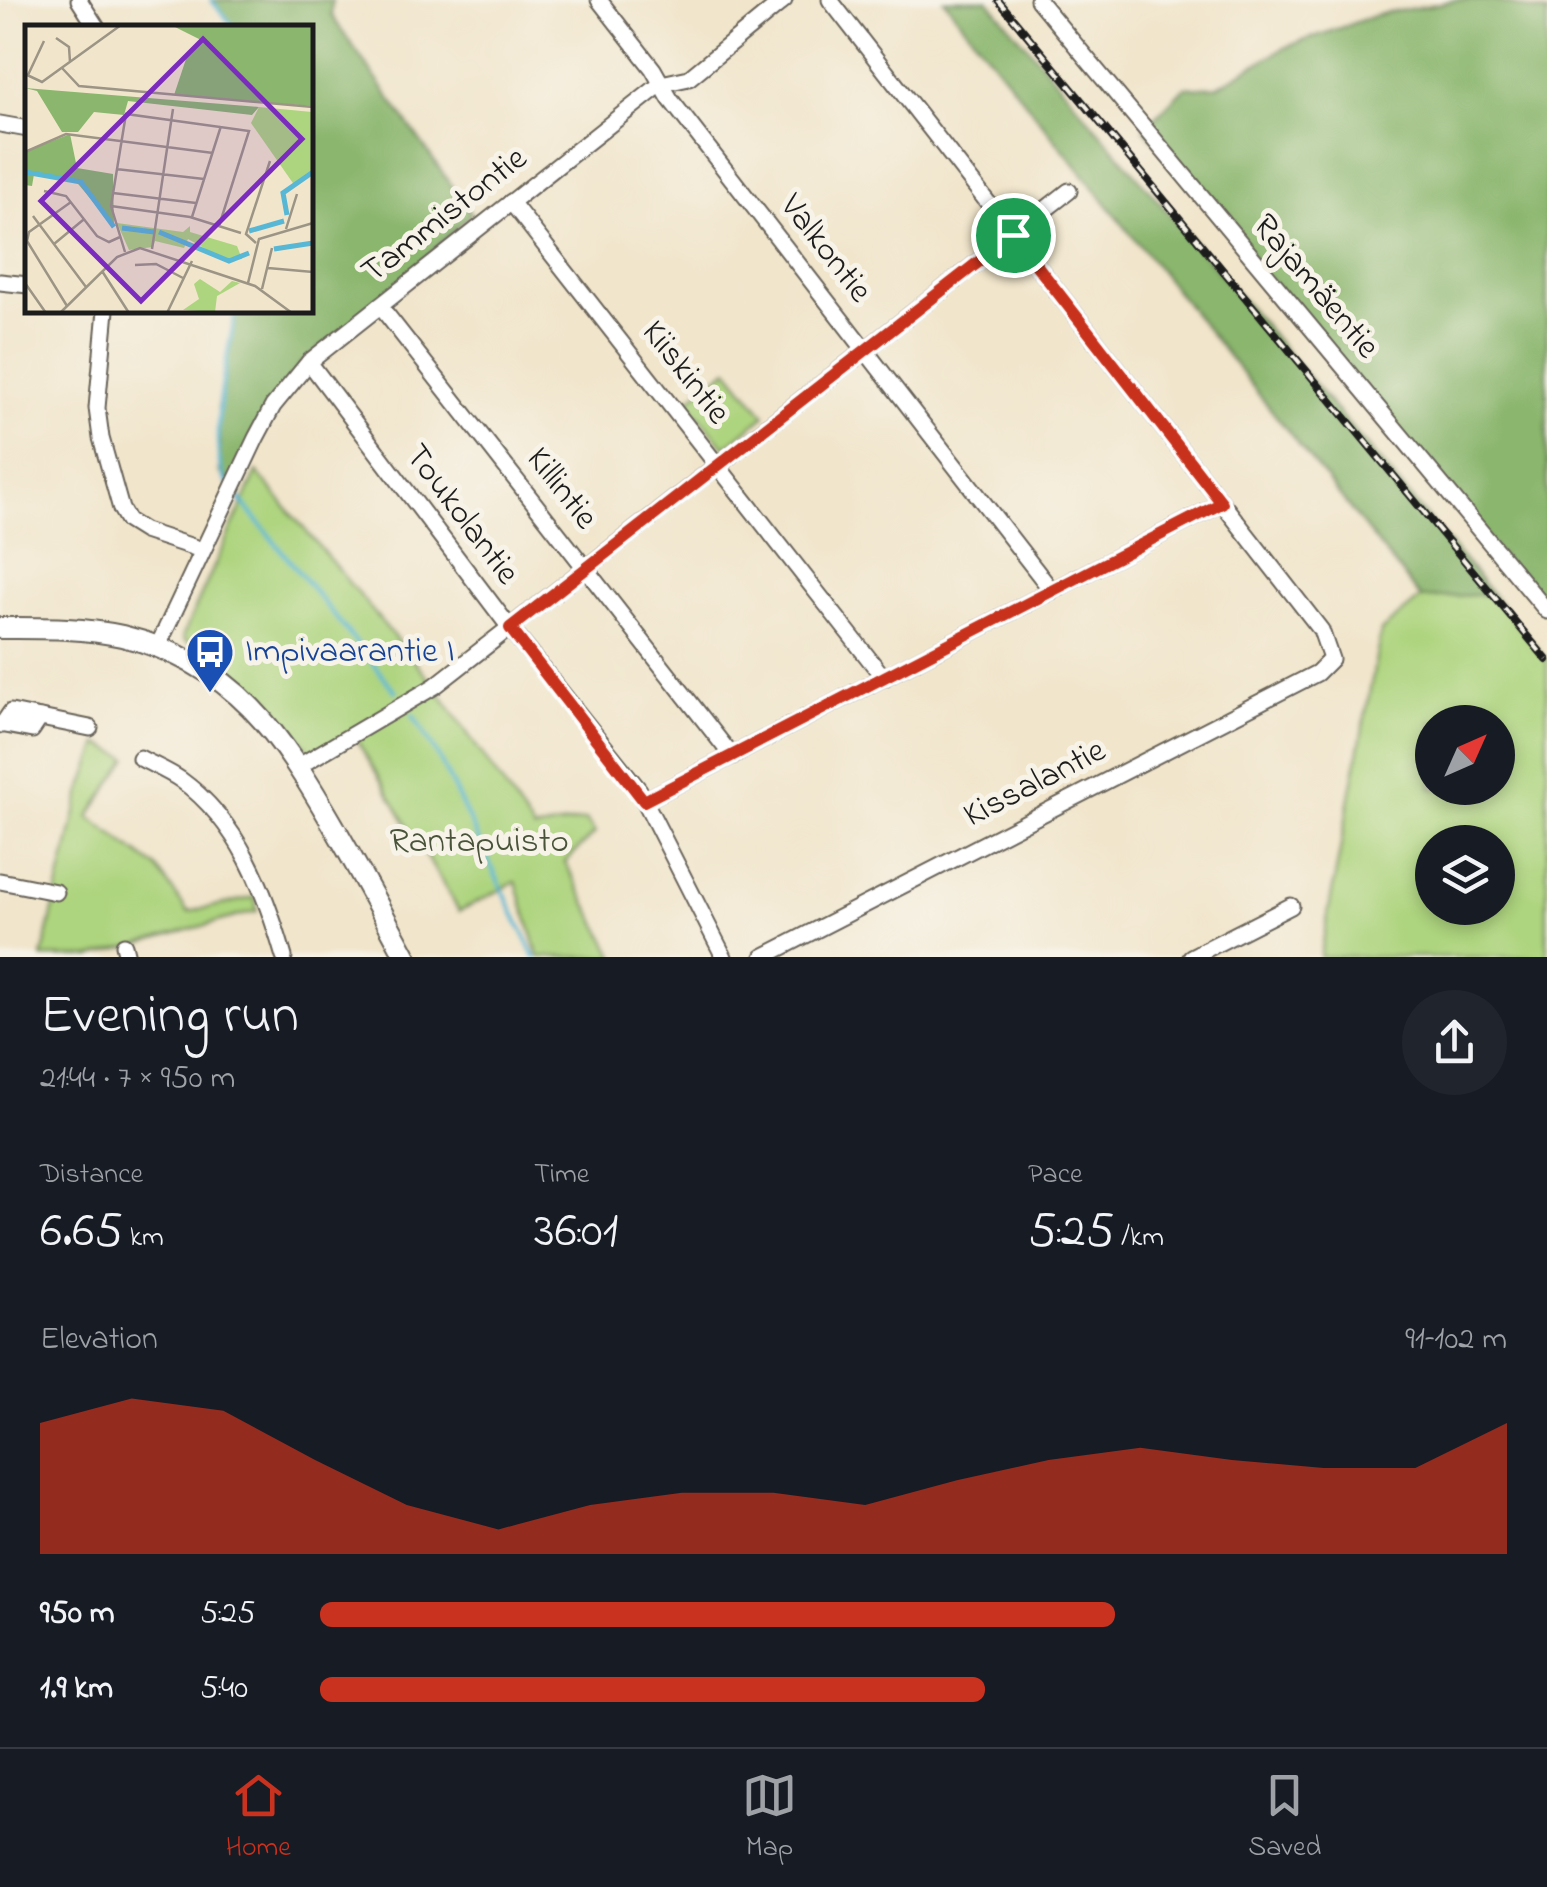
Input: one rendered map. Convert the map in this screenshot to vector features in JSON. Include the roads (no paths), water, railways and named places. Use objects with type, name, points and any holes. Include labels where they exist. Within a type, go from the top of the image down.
[{"type":"street","points":[[78,0],[95,25]]},
{"type":"street","name":"Valkontie","points":[[599,0],[1052,590]]},
{"type":"street","name":"Tammistontie","points":[[157,648],[274,406],[309,362],[661,84],[689,78],[784,0]]},
{"type":"street","points":[[644,801],[1222,503],[830,0]]},
{"type":"street","name":"Rajamäentie","points":[[1038,0],[1547,611]]},
{"type":"street","points":[[0,124],[25,128]]},
{"type":"street","points":[[299,766],[435,686],[1069,191]]},
{"type":"street","name":"Kiiskintie","points":[[512,202],[884,678]]},
{"type":"street","points":[[0,282],[25,285]]},
{"type":"street","name":"Killintie","points":[[380,306],[732,756]]},
{"type":"street","points":[[106,312],[96,408],[121,510],[128,521],[144,531],[202,550]]},
{"type":"street","name":"Toukolantie","points":[[309,362],[644,801],[724,957]]},
{"type":"street","name":"Kissalantie","points":[[763,957],[1318,674],[1331,659],[1328,642],[1222,503]]},
{"type":"street","points":[[0,628],[91,631],[157,648],[204,670],[248,703],[274,730],[299,766],[406,957]]},
{"type":"street","points":[[1,724],[11,712],[90,728]]},
{"type":"street","points":[[140,758],[180,779],[226,824],[261,887],[284,957]]},
{"type":"street","points":[[2,886],[56,892]]},
{"type":"street","points":[[1190,957],[1208,953],[1291,906]]},
{"type":"waterway","points":[[211,0],[232,25]]},
{"type":"waterway","points":[[229,486],[218,450],[218,426],[236,312]]},
{"type":"waterway","points":[[235,493],[396,692]]},
{"type":"waterway","points":[[413,715],[439,758],[535,957]]},
{"type":"railway","points":[[998,0],[1547,660]]},
{"type":"place","name":"Impivaarantie I","points":[[210,694]]},
{"type":"park label","name":"Rantapuisto","points":[[479,842]]}]
